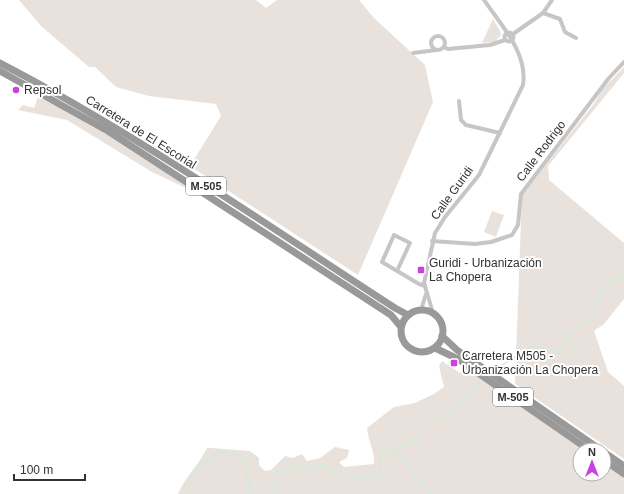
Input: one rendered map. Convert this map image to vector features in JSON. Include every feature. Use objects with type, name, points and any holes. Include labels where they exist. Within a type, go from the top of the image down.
[{"type":"highway","name":"Carretera de El Escorial","points":[[0,63],[47,87],[124,132],[408,315]]},
{"type":"highway","name":"Carretera de El Escorial","points":[[0,71],[108,130],[391,315],[401,327]]},
{"type":"highway","points":[[401,327],[408,315],[421,310],[433,313],[441,323],[442,336],[435,348]]},
{"type":"highway","name":"M-505","points":[[401,327],[401,334],[408,347],[421,352],[435,348],[458,359],[577,442]]},
{"type":"highway","name":"M-505","points":[[442,336],[457,350],[589,442]]},
{"type":"highway","points":[[612,458],[624,466]]},
{"type":"highway","points":[[612,466],[624,474]]},
{"type":"street","name":"Calle Guridi","points":[[433,313],[424,286],[435,233],[445,217],[479,175],[520,94],[524,77],[520,54],[484,0]]},
{"type":"street","points":[[413,53],[436,50],[444,47],[448,49],[490,45],[505,40],[511,41],[514,37],[513,34],[543,13],[551,1]]},
{"type":"street","points":[[543,13],[560,19],[565,32],[576,38]]},
{"type":"street","points":[[505,40],[504,36],[506,33],[509,32],[513,34]]},
{"type":"street","points":[[436,50],[431,44],[432,39],[437,36],[444,39],[444,47]]},
{"type":"street","name":"Calle Rodrigo","points":[[432,242],[475,244],[491,242],[512,235],[518,225],[521,194],[609,78],[624,62]]},
{"type":"street","points":[[459,101],[462,120],[466,125],[500,133]]},
{"type":"street","points":[[398,271],[410,244],[394,235],[382,262],[424,286]]},
{"type":"street","points":[[421,310],[425,301],[426,292]]},
{"type":"shaded area","points":[[19,0],[256,0],[266,8],[277,0],[359,0],[374,18],[425,65],[433,102],[358,275],[190,166],[221,116],[216,104],[149,96],[116,87],[95,67],[89,67],[41,26]]},
{"type":"shaded area","points":[[493,19],[501,35],[495,42],[482,43]]},
{"type":"shaded area","points":[[624,67],[624,73],[548,166],[549,180],[624,243],[624,299],[604,324],[594,331],[608,372],[624,386],[624,459],[612,451],[612,442],[599,442],[515,384],[522,195],[593,105],[603,89]]},
{"type":"shaded area","points":[[38,97],[108,131],[191,184],[188,189],[152,172],[67,120],[18,110],[23,105],[34,108]]},
{"type":"shaded area","points":[[492,211],[504,215],[496,237],[484,232]]},
{"type":"shaded area","points":[[442,361],[460,373],[466,365],[577,442],[572,442],[572,482],[612,482],[612,466],[624,474],[624,494],[178,494],[184,482],[207,448],[250,451],[259,458],[259,465],[265,471],[271,470],[285,456],[293,458],[302,454],[307,461],[320,458],[335,447],[349,450],[347,458],[339,462],[344,467],[374,464],[367,428],[394,407],[415,403],[434,394],[444,387],[439,366]]},
{"type":"waterway","points":[[496,369],[532,346],[560,353],[571,333],[592,316],[602,289],[624,276]]},
{"type":"waterway","points":[[277,494],[275,480],[277,472],[283,470],[324,466],[338,475],[352,476],[360,479],[379,477],[380,455],[417,438],[424,424],[443,417],[481,380]]},
{"type":"waterway","points":[[394,450],[431,494]]},
{"type":"waterway","points":[[185,494],[192,476],[204,462],[218,452],[231,452],[240,456],[244,461],[251,494]]},
{"type":"place","name":"Repsol","points":[[16,90]]},
{"type":"place","name":"Guridi - Urbanización La Chopera","points":[[421,270]]},
{"type":"place","name":"Carretera M505 - Urbanización La Chopera","points":[[454,363]]}]
